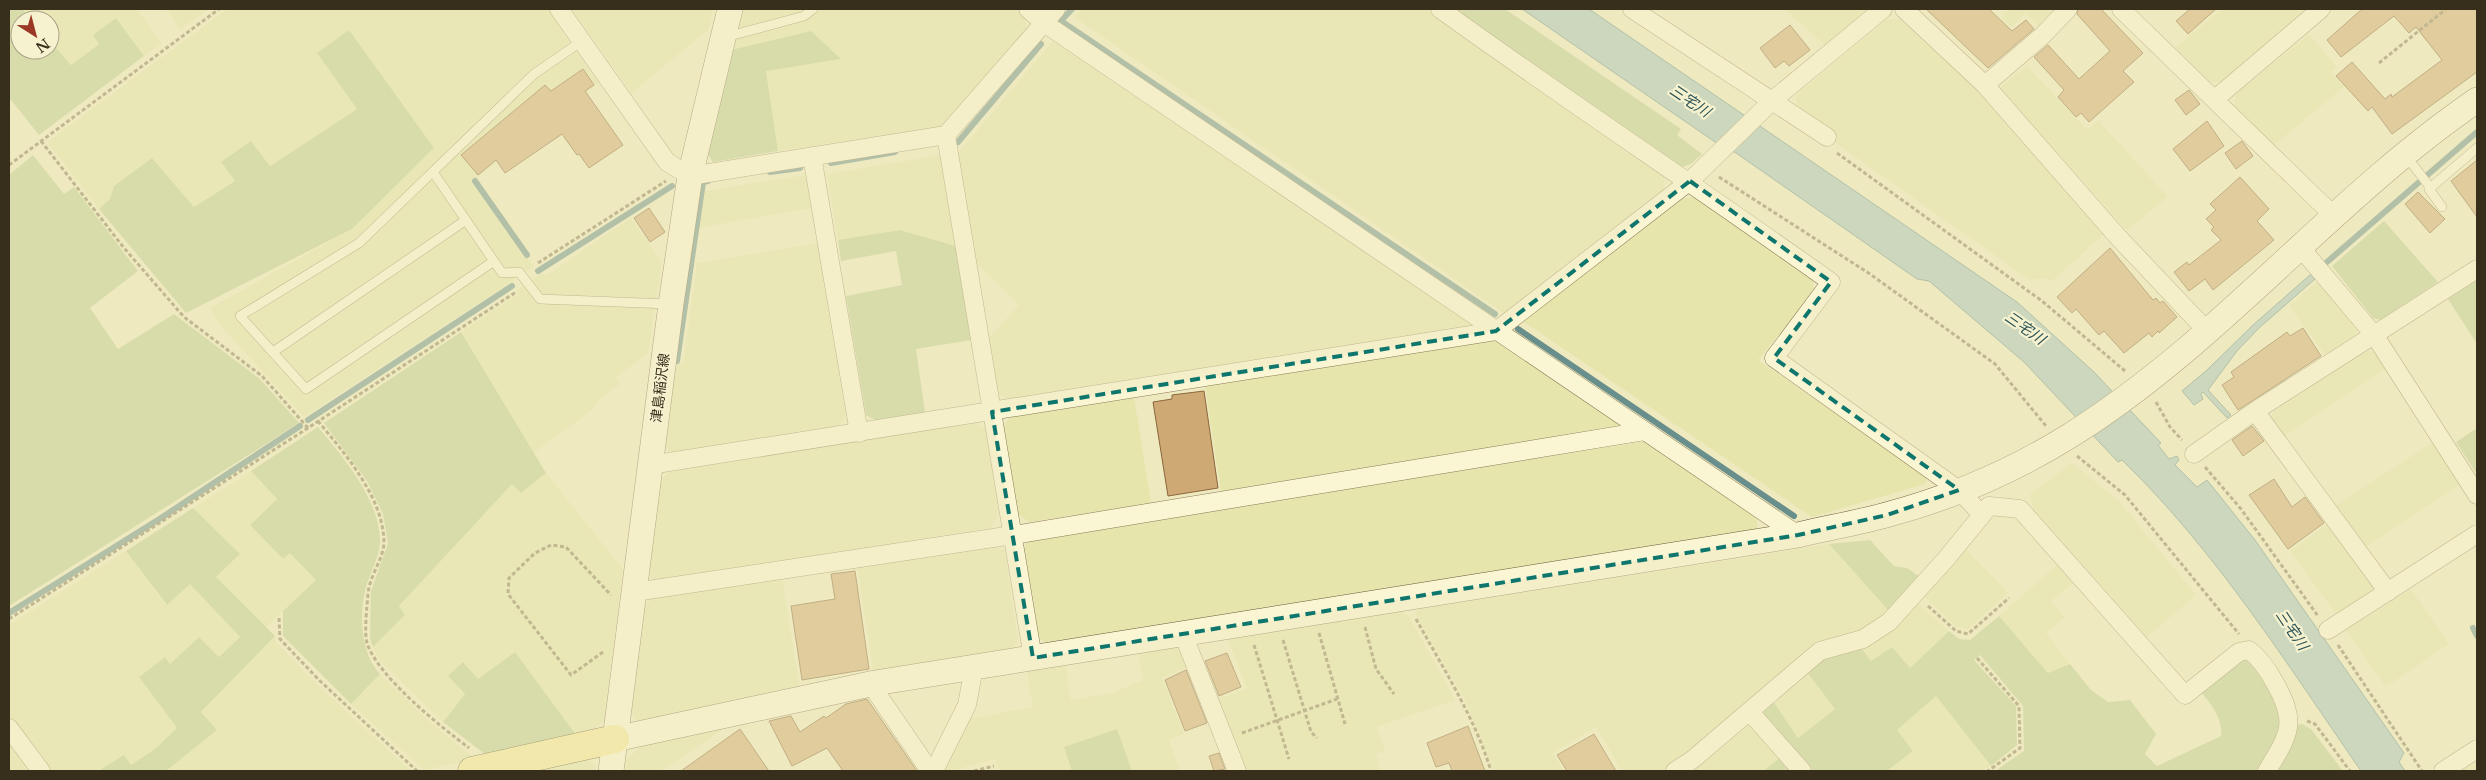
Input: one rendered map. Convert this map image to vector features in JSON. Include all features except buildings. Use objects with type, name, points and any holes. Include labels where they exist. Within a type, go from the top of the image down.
[{"type":"main road","points":[[483,769],[615,739]]},
{"type":"street","points":[[559,9],[667,162],[690,176],[946,135],[1056,9]]},
{"type":"street","name":"津島稲沢線","points":[[611,771],[671,304],[690,176],[730,9]]},
{"type":"street","points":[[1028,9],[1044,23],[1798,535]]},
{"type":"street","points":[[1440,9],[1552,90],[1690,182],[1831,282],[1774,358],[1959,490],[1982,514]]},
{"type":"street","points":[[1632,9],[1770,104],[1827,137]]},
{"type":"street","points":[[650,465],[1496,331],[1690,182],[1770,104],[1883,9]]},
{"type":"street","points":[[1904,9],[1986,85],[2118,237],[2207,331]]},
{"type":"street","points":[[1986,85],[2042,36],[2068,9]]},
{"type":"street","points":[[2215,99],[2321,9]]},
{"type":"street","points":[[2133,12],[2215,99],[2335,217]]},
{"type":"street","points":[[615,739],[875,683],[1798,535],[1887,515],[1959,490],[2005,470],[2066,438],[2140,388],[2207,331],[2379,176],[2413,164],[2476,104]]},
{"type":"street","points":[[946,135],[1033,658]]},
{"type":"street","points":[[812,156],[858,433]]},
{"type":"street","points":[[2300,248],[2375,336],[2477,495]]},
{"type":"street","points":[[2194,454],[2255,411],[2477,269]]},
{"type":"street","points":[[2255,411],[2388,592]]},
{"type":"street","points":[[634,600],[1012,535],[1645,431]]},
{"type":"street","points":[[1675,771],[1750,712],[1820,651],[1863,638],[1889,622],[1989,506],[2020,509],[2185,695],[2240,652],[2249,650],[2258,657],[2268,670],[2285,701],[2290,719],[2286,740],[2267,771]]},
{"type":"street","points":[[2328,630],[2477,534]]},
{"type":"street","points":[[1183,634],[1237,771]]},
{"type":"street","points":[[875,683],[878,695],[932,771],[967,705],[974,667]]},
{"type":"street","points":[[1750,712],[1802,771]]},
{"type":"street","points":[[9,728],[41,771]]},
{"type":"street","points":[[2443,771],[2477,749]]},
{"type":"lane","points":[[723,38],[804,16],[813,9]]},
{"type":"lane","points":[[494,261],[306,389],[240,316],[358,243],[534,74],[582,41]]},
{"type":"lane","points":[[2429,185],[2477,148]]},
{"type":"lane","points":[[2413,164],[2429,185],[2429,189],[2442,208]]},
{"type":"lane","points":[[433,172],[502,273],[520,272],[540,299],[671,304]]},
{"type":"lane","points":[[272,352],[466,220]]},
{"type":"path","points":[[9,165],[219,9]]},
{"type":"path","points":[[2379,63],[2446,9]]},
{"type":"path","points":[[1827,137],[1828,146],[2042,301],[2120,365],[2241,509],[2328,630],[2422,771]]},
{"type":"path","points":[[41,141],[124,248],[184,318],[262,376],[308,428]]},
{"type":"path","points":[[1704,167],[1870,274],[1995,364],[2066,438],[2125,495],[2235,629],[2249,650]]},
{"type":"path","points":[[538,263],[670,178],[690,176]]},
{"type":"path","points":[[9,619],[318,422],[516,292]]},
{"type":"path","points":[[318,422],[360,476],[379,516],[384,544],[368,592],[366,631],[366,641],[375,661],[483,769]]},
{"type":"path","points":[[627,646],[607,649],[571,675],[508,594],[508,578],[535,553],[551,545],[566,547],[612,596],[634,600]]},
{"type":"path","points":[[1915,593],[1956,631],[1968,634],[2009,598]]},
{"type":"path","points":[[1406,598],[1461,702],[1485,752],[1491,771]]},
{"type":"path","points":[[1359,606],[1376,669],[1394,694]]},
{"type":"path","points":[[1313,613],[1345,724]]},
{"type":"path","points":[[279,618],[280,639],[319,680],[417,771]]},
{"type":"path","points":[[1277,619],[1311,732],[1317,738]]},
{"type":"path","points":[[1247,624],[1288,759]]},
{"type":"path","points":[[1978,658],[2019,706],[2020,748],[1988,771]]},
{"type":"path","points":[[1224,739],[1337,699]]},
{"type":"path","points":[[2290,719],[2304,719],[2315,724],[2350,771]]},
{"type":"path","points":[[974,771],[994,766]]},
{"type":"highlighted area","points":[[1690,181],[1831,282],[1774,358],[1959,490],[1887,515],[1798,535],[1033,658],[992,412],[1496,331]]},
{"type":"green space","points":[[9,9],[23,10],[10,10],[10,60],[60,60],[60,52],[71,65],[99,44],[93,35],[116,18],[144,56],[39,135],[11,100],[9,101]]},
{"type":"green space","points":[[137,9],[162,43],[144,56],[116,18],[99,43],[71,65],[60,52],[60,10],[23,10]]},
{"type":"green space","points":[[166,9],[209,9],[180,30]]},
{"type":"green space","points":[[227,9],[549,9],[563,33],[599,83],[562,109],[473,181],[534,267],[304,417],[218,323],[210,308],[352,229],[434,148],[318,53],[358,108],[269,166],[250,141],[235,181],[194,207],[114,186],[110,200],[99,209],[47,142]]},
{"type":"green space","points":[[571,9],[713,9],[709,29],[632,93]]},
{"type":"green space","points":[[739,9],[1018,9],[1026,15],[1026,29],[942,127],[778,151],[766,70],[840,59],[731,50]]},
{"type":"green space","points":[[1081,9],[1426,9],[1664,176],[1664,191],[1505,314],[1074,17]]},
{"type":"green space","points":[[1451,9],[1505,9],[1681,129],[1677,135],[1702,154],[1691,164],[1679,168]]},
{"type":"green space","points":[[1784,9],[1869,9],[1825,45]]},
{"type":"green space","points":[[2009,9],[2062,9],[2039,27],[2025,13],[2011,27],[2001,17]]},
{"type":"green space","points":[[2221,9],[2307,9],[2222,82],[2210,82],[2176,48]]},
{"type":"green space","points":[[1900,19],[1963,74],[2104,234],[2051,282],[2046,278],[2030,280],[1831,140],[1836,135],[1797,109],[1796,95],[1885,20]]},
{"type":"green space","points":[[349,30],[434,148],[352,229],[186,313],[99,209],[110,199],[114,186],[152,158],[194,207],[235,181],[221,162],[251,141],[270,166],[357,109],[317,53]]},
{"type":"green space","points":[[811,31],[841,59],[766,71],[778,151],[713,162],[706,152],[731,50]]},
{"type":"green space","points":[[2309,34],[2337,67],[2331,72],[2344,87],[2274,145],[2234,107],[2236,94]]},
{"type":"green space","points":[[1054,40],[1468,319],[1469,325],[1465,328],[1009,403],[995,390],[987,340],[1019,305],[977,264],[958,153]]},
{"type":"green space","points":[[2027,66],[2087,130],[2098,120],[2168,197],[2127,230],[1999,88]]},
{"type":"green space","points":[[33,155],[64,194],[74,187],[138,271],[90,308],[118,349],[174,314],[260,379],[299,423],[9,606],[9,175]]},
{"type":"green space","points":[[941,155],[956,246],[900,230],[838,240],[827,174]]},
{"type":"green space","points":[[806,175],[812,208],[698,228],[704,191]]},
{"type":"green space","points":[[1694,197],[1809,274],[1813,280],[1814,292],[1758,360],[1927,477],[1925,484],[1812,517],[1521,320],[1681,199]]},
{"type":"green space","points":[[631,218],[662,262],[648,354],[616,377],[620,384],[603,396],[591,411],[533,453],[461,332],[518,294],[516,290],[542,273],[545,276]]},
{"type":"green space","points":[[2384,221],[2438,282],[2380,320],[2373,318],[2332,266]]},
{"type":"green space","points":[[900,230],[956,246],[972,340],[916,349],[925,413],[877,421],[866,415],[846,296],[902,285],[896,251],[841,261],[838,240]]},
{"type":"green space","points":[[819,243],[846,416],[839,426],[671,453],[664,445],[674,363],[683,364],[697,263]]},
{"type":"green space","points":[[2477,280],[2477,344],[2448,299]]},
{"type":"green space","points":[[2318,281],[2357,330],[2356,336],[2326,356],[2289,306]]},
{"type":"green space","points":[[461,332],[546,473],[521,493],[512,484],[399,606],[405,615],[373,647],[370,639],[371,591],[388,543],[383,514],[367,481],[324,423]]},
{"type":"green space","points":[[1496,339],[1619,422],[1618,429],[1221,492],[1205,386]]},
{"type":"green space","points":[[2366,351],[2375,352],[2387,368],[2283,437],[2270,421],[2273,412]]},
{"type":"green space","points":[[1134,397],[1151,503],[1029,522],[1017,513],[1003,427],[1011,416]]},
{"type":"green space","points":[[974,422],[986,430],[999,515],[990,528],[654,581],[647,574],[659,481],[669,472]]},
{"type":"green space","points":[[318,427],[359,481],[374,511],[379,527],[379,549],[365,591],[362,623],[365,646],[374,666],[380,674],[351,704],[283,636],[283,611],[316,580],[290,553],[283,559],[250,525],[277,499],[251,471]]},
{"type":"green space","points":[[2477,428],[2477,472],[2476,473],[2456,442]]},
{"type":"green space","points":[[1647,441],[1757,517],[1757,531],[1048,645],[1036,635],[1022,550],[1030,539]]},
{"type":"green space","points":[[2433,442],[2461,484],[2364,548],[2334,507]]},
{"type":"green space","points":[[2072,463],[2119,501],[2196,595],[2147,637],[2033,509],[2030,494]]},
{"type":"green space","points":[[251,471],[277,499],[250,525],[283,559],[290,553],[316,580],[266,627],[216,577],[239,554],[193,508]]},
{"type":"green space","points":[[546,473],[623,569],[604,721],[591,731],[576,735],[478,679],[448,676],[465,694],[443,722],[378,659],[373,647],[405,615],[399,606],[512,483],[521,493]]},
{"type":"green space","points":[[193,508],[240,554],[216,577],[275,636],[201,712],[217,730],[166,771],[98,771],[124,755],[131,765],[155,749],[177,728],[139,677],[165,657],[170,664],[199,637],[219,657],[240,637],[190,584],[167,605],[126,551]]},
{"type":"green space","points":[[2330,522],[2374,585],[2372,591],[2336,614],[2290,551]]},
{"type":"green space","points":[[1870,540],[1894,566],[1907,568],[1920,577],[1888,610],[1829,544]]},
{"type":"green space","points":[[1829,544],[1888,610],[1863,631],[1664,771],[1622,771],[1596,727],[1553,753],[1564,771],[1494,771],[1465,700],[1415,613],[1419,609]]},
{"type":"green space","points":[[994,545],[1005,551],[1018,640],[1012,649],[873,671],[857,565]]},
{"type":"green space","points":[[1964,547],[2008,593],[1968,629],[1956,627],[1921,593]]},
{"type":"green space","points":[[126,551],[166,605],[190,583],[240,637],[219,657],[199,637],[170,665],[165,657],[139,677],[177,728],[150,754],[131,765],[124,755],[98,771],[49,771],[9,718],[9,625]]},
{"type":"green space","points":[[2057,565],[2073,583],[2051,601],[2065,617],[2046,633],[2070,664],[2048,674],[1999,616]]},
{"type":"green space","points":[[782,577],[800,688],[639,723],[631,713],[643,608],[655,596]]},
{"type":"green space","points":[[2411,589],[2449,644],[2386,687],[2346,630]]},
{"type":"green space","points":[[1916,601],[1949,631],[1910,668],[1871,661],[1860,646]]},
{"type":"green space","points":[[1402,611],[1410,618],[1455,700],[1377,727],[1385,751],[1376,754],[1380,771],[1238,771],[1212,701],[1247,688],[1227,638]]},
{"type":"green space","points":[[1999,616],[2048,673],[2070,664],[2091,690],[2108,702],[2130,700],[2156,734],[2145,754],[2157,766],[2221,736],[2218,717],[2200,691],[2240,657],[2253,659],[2286,719],[2262,771],[1995,771],[2024,751],[2023,706],[1980,655],[1974,660],[2016,706],[2017,745],[1991,766],[1936,696],[1897,730],[1913,751],[1887,771],[1811,771],[1764,716],[1763,709],[1773,701],[1798,738],[1835,709],[1806,671],[1826,655],[1860,646],[1871,661],[1892,647],[1910,668],[1949,631],[1959,639],[1970,640]]},
{"type":"green space","points":[[275,636],[276,642],[316,683],[411,771],[166,771],[217,730],[201,712]]},
{"type":"green space","points":[[1175,647],[1181,651],[1188,667],[1162,678],[1184,734],[1169,740],[1180,771],[999,771],[995,759],[951,771],[943,771],[968,719],[1033,707],[1026,669],[1065,663],[1071,700],[1112,693],[1143,680],[1138,653]]},
{"type":"green space","points":[[515,652],[576,735],[486,755],[443,722],[465,694],[448,676],[463,662],[478,679]]},
{"type":"green space","points":[[1806,671],[1835,709],[1798,738],[1773,701]]},
{"type":"green space","points":[[380,674],[430,722],[476,759],[424,770],[351,704]]},
{"type":"green space","points":[[1936,695],[1991,766],[1983,771],[1887,771],[1913,751],[1897,730]]},
{"type":"green space","points":[[2302,724],[2311,729],[2343,771],[2277,771],[2293,725]]},
{"type":"green space","points":[[729,725],[662,771],[625,771],[626,760],[641,746]]},
{"type":"green space","points":[[1746,725],[1755,726],[1782,756],[1763,771],[1687,771]]},
{"type":"green space","points":[[1117,729],[1132,771],[1072,771],[1064,747]]},
{"type":"green space","points":[[9,737],[34,771],[9,771]]},
{"type":"green space","points":[[1782,756],[1794,771],[1763,771]]},
{"type":"green space","points":[[2477,756],[2477,771],[2454,771]]},
{"type":"green space","points":[[587,759],[596,767],[595,771],[528,771]]},
{"type":"water","name":"三宅川","points":[[1522,9],[1589,9],[2017,302],[2094,372],[2161,443],[2158,445],[2169,459],[2177,456],[2179,460],[2175,465],[2197,487],[2207,480],[2255,540],[2404,753],[2399,762],[2405,771],[2361,771],[2278,650],[2189,532],[2122,460],[2118,462],[2024,362],[1929,281],[1917,279],[1736,153],[1715,142]]},
{"type":"water","points":[[2311,274],[2315,279],[2259,328],[2237,351],[2208,390],[2231,415],[2227,418],[2203,392],[2201,394],[2203,399],[2194,405],[2182,391]]},
{"type":"waterway","points":[[1059,23],[1072,9]]},
{"type":"waterway","points":[[1061,21],[1495,314]]},
{"type":"waterway","points":[[958,142],[1041,44]]},
{"type":"waterway","points":[[2327,262],[2477,132]]},
{"type":"waterway","points":[[831,163],[895,152]]},
{"type":"waterway","points":[[770,172],[800,168]]},
{"type":"waterway","points":[[475,181],[527,255]]},
{"type":"waterway","points":[[677,361],[703,182],[708,181]]},
{"type":"waterway","points":[[538,271],[672,186]]},
{"type":"waterway","points":[[308,420],[512,286]]},
{"type":"waterway","points":[[1518,329],[1794,516]]},
{"type":"waterway","points":[[9,613],[161,518],[300,426]]},
{"type":"waterway","points":[[2473,628],[2477,636]]}]
